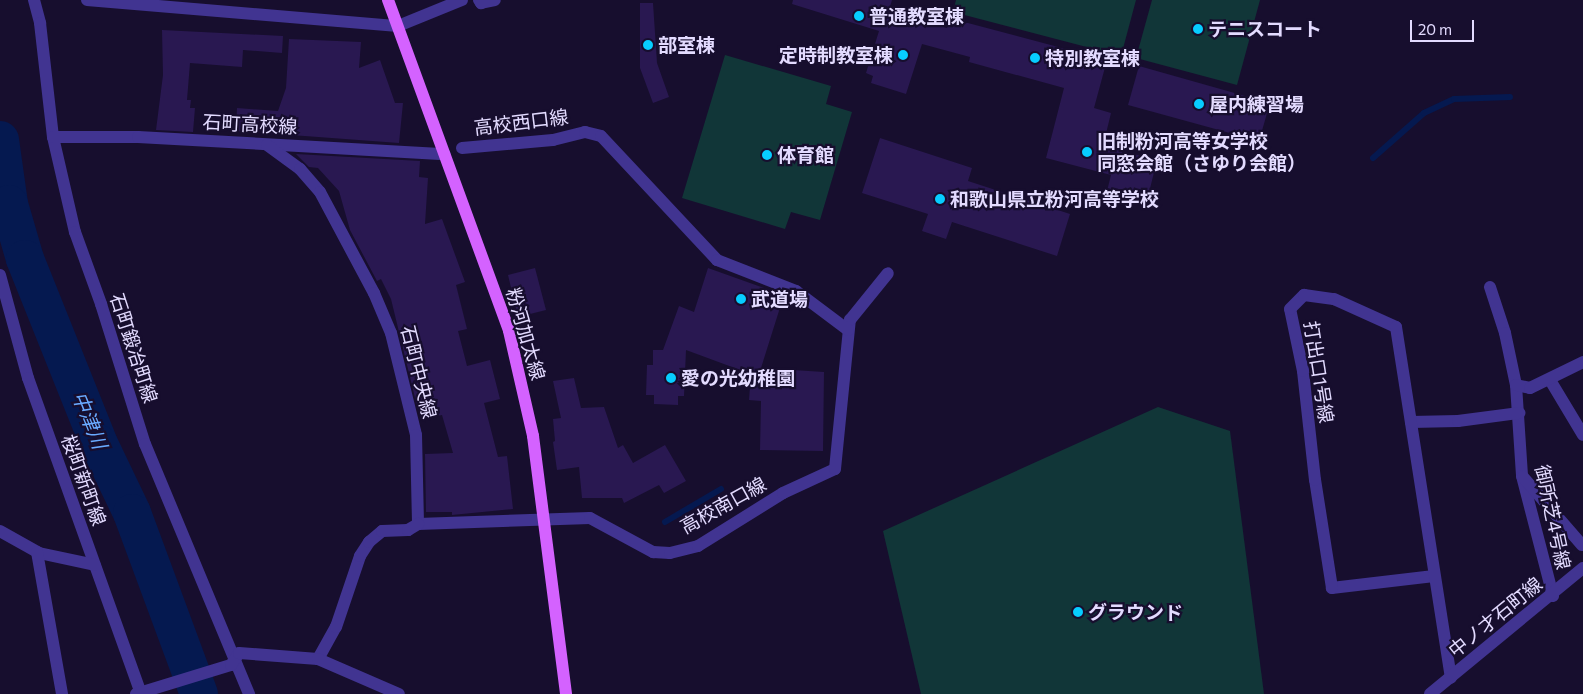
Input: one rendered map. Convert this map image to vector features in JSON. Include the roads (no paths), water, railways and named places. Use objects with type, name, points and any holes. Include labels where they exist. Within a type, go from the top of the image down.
[{"type":"main road","name":"粉河加太線","points":[[388,0],[509,332],[533,436],[566,694]]},
{"type":"street","name":"石町鍛冶町線","points":[[34,0],[52,137],[75,232],[145,444],[233,662],[249,694]]},
{"type":"street","points":[[87,0],[398,26],[462,0]]},
{"type":"street","points":[[479,0],[481,3],[495,0]]},
{"type":"street","name":"高校西口線","points":[[462,148],[553,140],[585,132],[601,136],[613,146],[717,260],[796,291],[848,330]]},
{"type":"street","name":"石町高校線","points":[[52,137],[138,137],[445,154]]},
{"type":"street","name":"石町中央線","points":[[267,145],[300,169],[320,192],[374,293],[391,333],[416,435],[418,524]]},
{"type":"street","points":[[848,330],[850,320],[888,273]]},
{"type":"street","name":"桜町新町線","points":[[0,275],[28,378],[142,692]]},
{"type":"street","name":"御所芝4号線","points":[[1490,287],[1505,333],[1516,385],[1522,476],[1553,596]]},
{"type":"street","name":"打出口1号線","points":[[1434,576],[1332,588],[1315,480],[1303,371],[1290,309],[1294,302],[1304,295],[1326,296],[1396,327],[1451,678]]},
{"type":"street","name":"高校南口線","points":[[544,519],[590,518],[633,544],[653,552],[670,553],[698,546],[783,493],[835,469],[848,330]]},
{"type":"street","points":[[1516,385],[1530,388],[1550,380],[1583,362]]},
{"type":"street","points":[[1550,380],[1583,435]]},
{"type":"street","points":[[1411,422],[1458,421],[1519,413]]},
{"type":"street","points":[[1522,476],[1582,545]]},
{"type":"street","points":[[318,659],[336,627],[360,556],[369,542],[382,531],[408,530],[418,524],[544,519]]},
{"type":"street","points":[[0,531],[38,552],[95,565]]},
{"type":"street","points":[[38,552],[62,694]]},
{"type":"street","name":"中ノ才石町線","points":[[1435,692],[1553,596],[1583,568]]},
{"type":"street","points":[[142,692],[233,662],[239,653],[318,659],[399,694]]},
{"type":"waterway","points":[[1373,158],[1424,113],[1454,99],[1510,97]]},
{"type":"waterway","name":"中津川","points":[[0,140],[9,204],[25,259],[99,444],[132,513],[199,694]]},
{"type":"waterway","points":[[665,522],[721,489]]},
{"type":"place","name":"普通教室棟","points":[[859,16]]},
{"type":"place","name":"テニスコート","points":[[1198,29]]},
{"type":"place","name":"部室棟","points":[[648,45]]},
{"type":"place","name":"定時制教室棟","points":[[903,55]]},
{"type":"place","name":"特別教室棟","points":[[1035,58]]},
{"type":"place","name":"屋内練習場","points":[[1199,104]]},
{"type":"place","name":"旧制粉河高等女学校 同窓会館（さゆり会館）","points":[[1087,152]]},
{"type":"place","name":"体育館","points":[[767,155]]},
{"type":"place","name":"和歌山県立粉河高等学校","points":[[940,199]]},
{"type":"place","name":"武道場","points":[[741,299]]},
{"type":"place","name":"愛の光幼稚園","points":[[671,378]]},
{"type":"place","name":"グラウンド","points":[[1078,612]]}]
